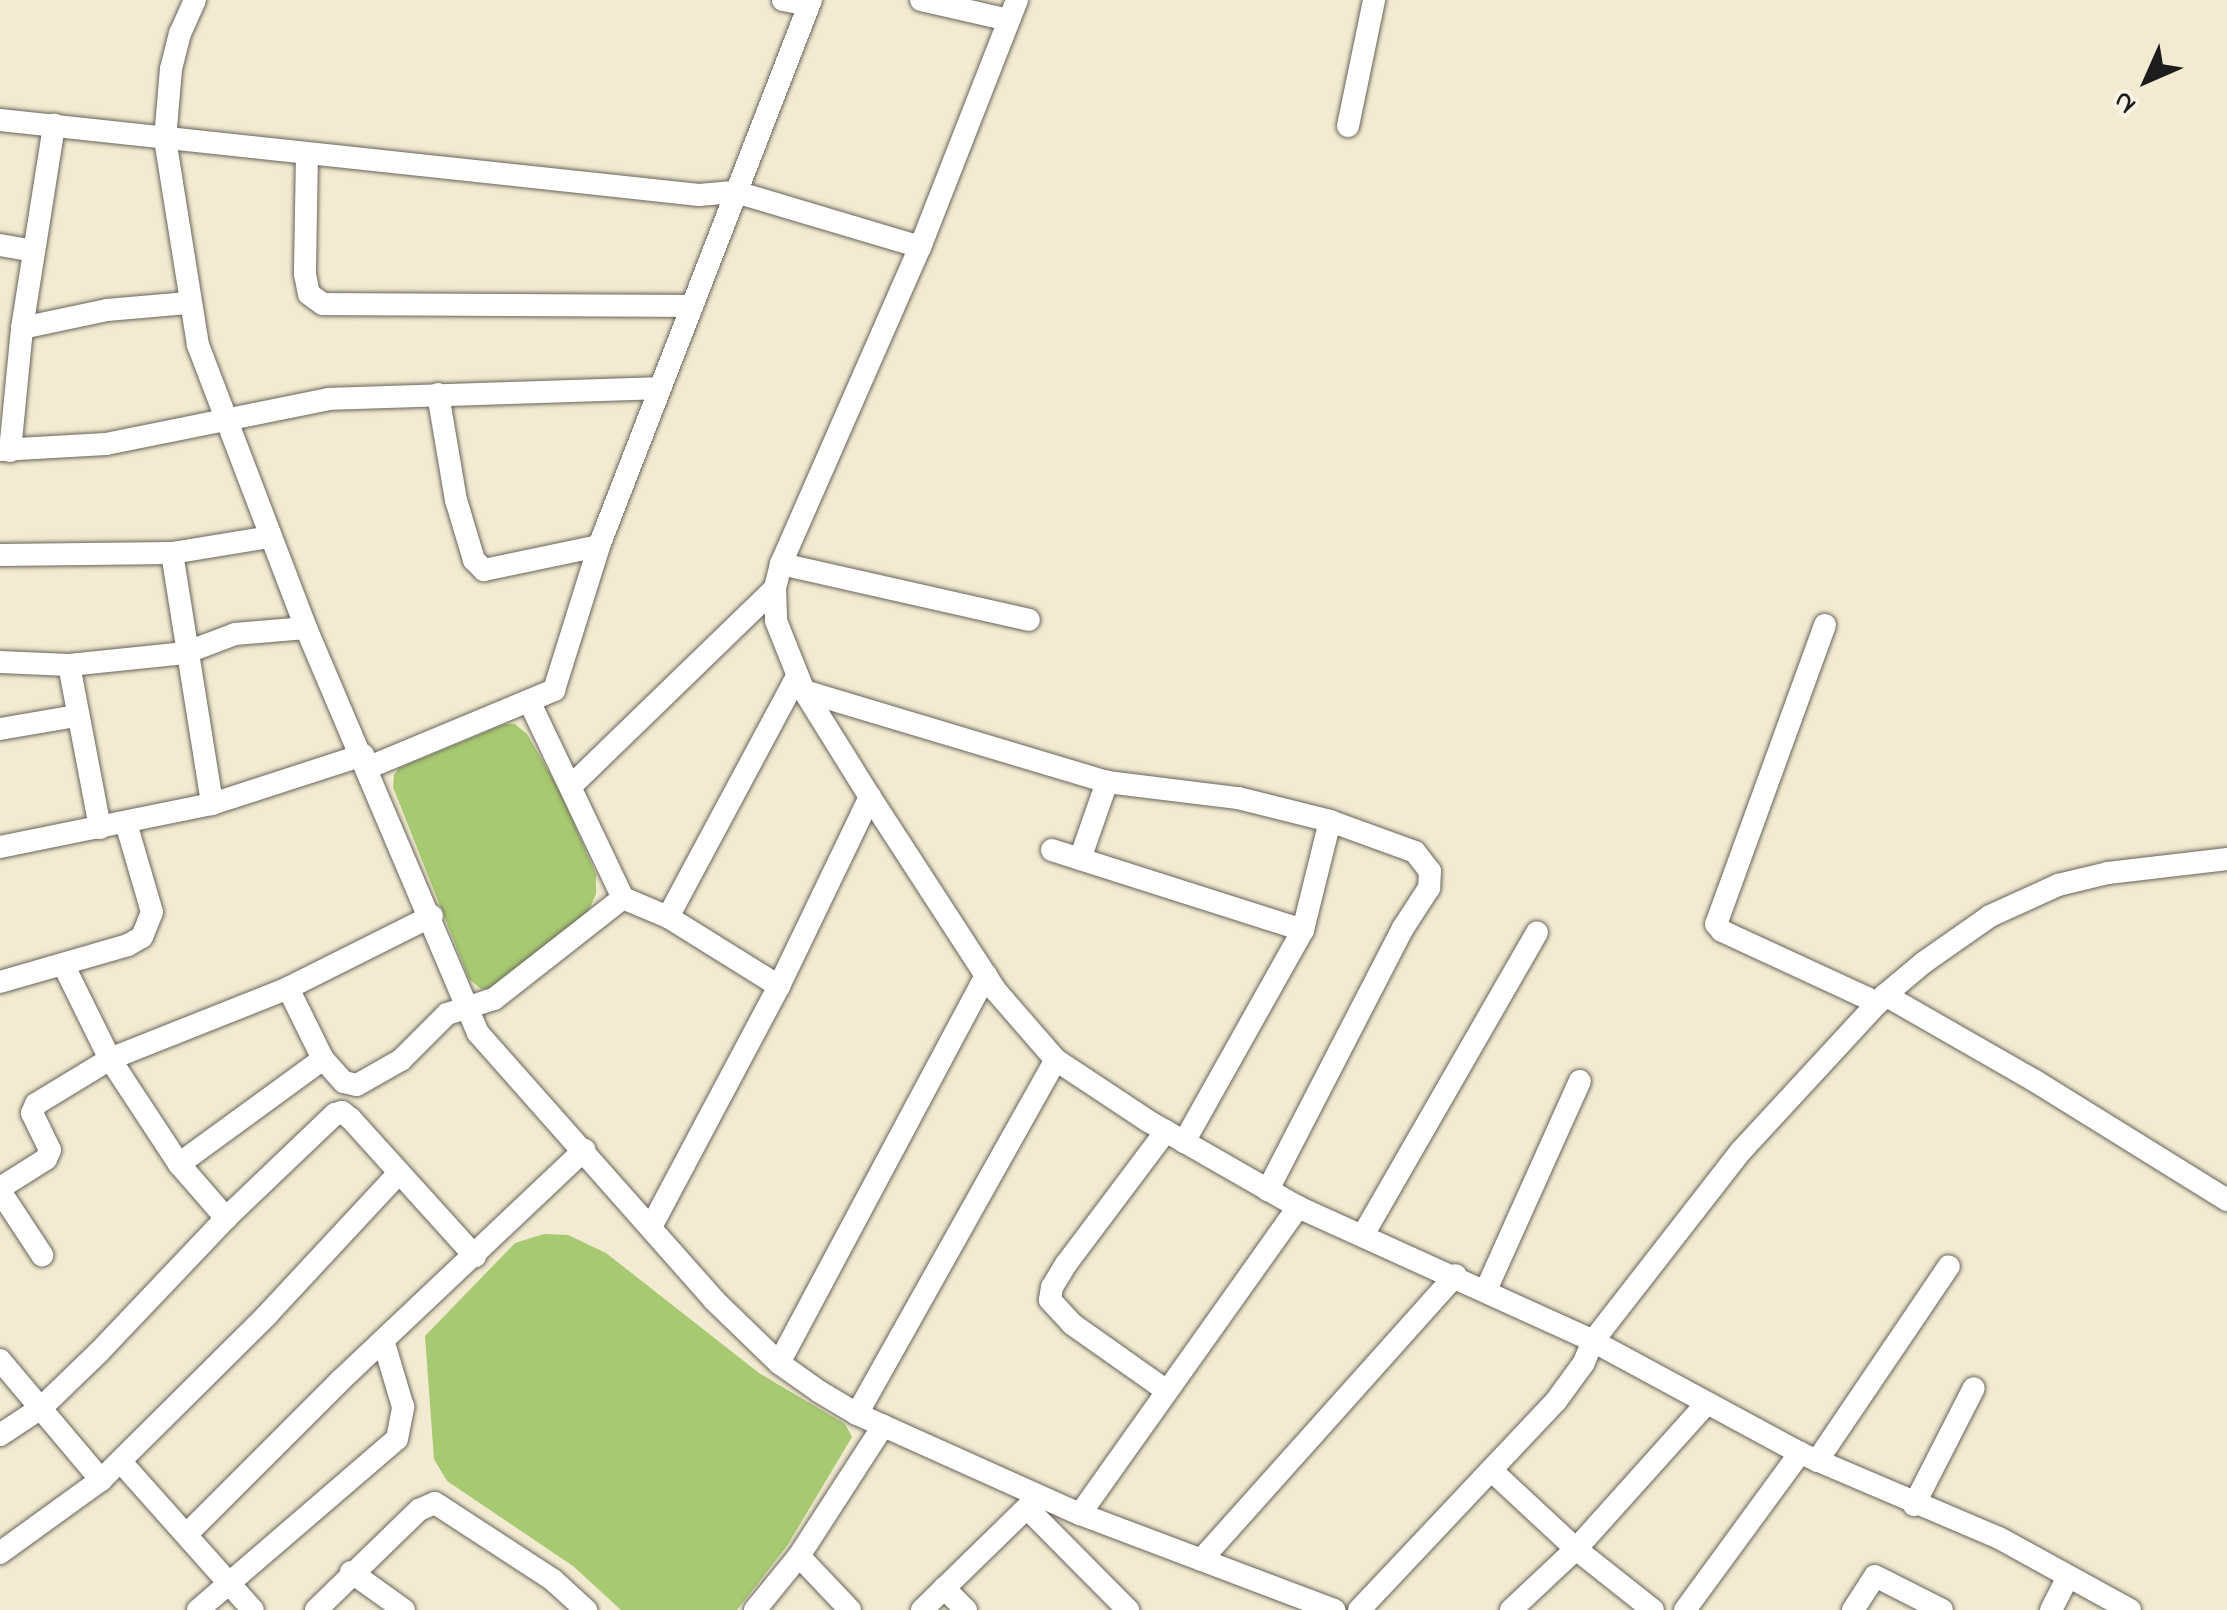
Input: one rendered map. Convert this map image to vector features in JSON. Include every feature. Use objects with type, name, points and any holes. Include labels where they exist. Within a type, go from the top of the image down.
[{"type":"street","points":[[195,0],[180,33],[171,69],[165,139],[188,302],[222,417],[306,628],[432,916],[464,1007],[478,1033],[652,1225],[714,1300],[779,1363],[858,1414],[1033,1502],[1080,1514],[1334,1610]]},
{"type":"street","points":[[0,847],[212,804],[365,762],[554,690],[599,546],[810,2],[783,0]]},
{"type":"street","points":[[921,0],[1013,10],[920,248],[780,564],[775,588],[776,621],[801,684],[986,976],[1056,1060],[1175,1137],[1298,1207],[1593,1340],[1808,1457],[1999,1538],[2130,1610]]},
{"type":"street","points":[[1348,126],[1374,0]]},
{"type":"street","points":[[0,120],[699,195],[736,192],[920,248]]},
{"type":"street","points":[[54,126],[7,408],[5,450],[106,444],[222,417],[329,398],[660,388]]},
{"type":"street","points":[[307,154],[305,274],[309,294],[323,304],[692,306]]},
{"type":"street","points":[[0,245],[33,251]]},
{"type":"street","points":[[22,328],[107,310],[188,302]]},
{"type":"street","points":[[438,394],[456,500],[474,560],[484,570],[599,546]]},
{"type":"street","points":[[0,555],[172,553],[270,537]]},
{"type":"street","points":[[172,553],[185,654],[212,804]]},
{"type":"street","points":[[780,564],[1029,620]]},
{"type":"street","points":[[572,786],[775,588]]},
{"type":"street","points":[[1825,625],[1716,924],[1722,931],[1881,999],[2035,1080],[2227,1200]]},
{"type":"street","points":[[0,662],[70,665],[185,654],[235,634],[306,628]]},
{"type":"street","points":[[70,665],[76,716],[100,828]]},
{"type":"street","points":[[801,684],[1107,782],[1238,798],[1330,822],[1415,852],[1430,871],[1429,888],[1403,928],[1268,1190]]},
{"type":"street","points":[[668,917],[801,684]]},
{"type":"street","points":[[529,700],[623,898],[668,917],[779,986]]},
{"type":"street","points":[[0,729],[76,716]]},
{"type":"street","points":[[1080,860],[1107,782]]},
{"type":"street","points":[[652,1225],[779,986],[870,797]]},
{"type":"street","points":[[1167,1391],[1072,1324],[1050,1300],[1052,1288],[1066,1264],[1175,1137],[1303,930],[1330,822]]},
{"type":"street","points":[[0,982],[128,946],[142,936],[152,912],[126,823]]},
{"type":"street","points":[[1052,850],[1303,930]]},
{"type":"street","points":[[1359,1610],[1556,1401],[1583,1364],[1593,1340],[1741,1151],[1881,999],[1978,924],[2058,886],[2108,873],[2227,859]]},
{"type":"street","points":[[288,988],[323,1060],[344,1082],[357,1085],[401,1060],[447,1014],[494,999],[623,898]]},
{"type":"street","points":[[42,1255],[0,1189],[46,1158],[50,1150],[32,1112],[36,1104],[110,1059],[288,988],[432,916]]},
{"type":"street","points":[[1363,1235],[1537,932]]},
{"type":"street","points":[[63,964],[110,1059],[180,1164],[226,1218]]},
{"type":"street","points":[[779,1363],[986,976]]},
{"type":"street","points":[[180,1164],[323,1060]]},
{"type":"street","points":[[858,1414],[1056,1060]]},
{"type":"street","points":[[1486,1290],[1580,1081]]},
{"type":"street","points":[[344,1082],[342,1112],[475,1256]]},
{"type":"street","points":[[0,1435],[41,1408],[226,1218],[328,1118],[342,1112]]},
{"type":"street","points":[[187,1534],[341,1380],[584,1150]]},
{"type":"street","points":[[0,1553],[121,1462],[398,1174]]},
{"type":"street","points":[[1080,1514],[1298,1207]]},
{"type":"street","points":[[1685,1610],[1808,1457],[1949,1266]]},
{"type":"street","points":[[1202,1560],[1456,1276]]},
{"type":"street","points":[[198,1610],[396,1439],[404,1407],[384,1343]]},
{"type":"street","points":[[0,1360],[102,1480]]},
{"type":"street","points":[[1914,1505],[1974,1388]]},
{"type":"street","points":[[1511,1610],[1576,1549],[1706,1404]]},
{"type":"street","points":[[755,1610],[799,1556],[883,1426]]},
{"type":"street","points":[[121,1462],[253,1610]]},
{"type":"street","points":[[1492,1470],[1576,1549],[1653,1610]]},
{"type":"street","points":[[922,1610],[1033,1502]]},
{"type":"street","points":[[1033,1502],[1128,1610]]},
{"type":"street","points":[[316,1610],[419,1510],[435,1503],[552,1580],[579,1607]]},
{"type":"street","points":[[799,1556],[850,1610]]},
{"type":"street","points":[[351,1572],[404,1610]]},
{"type":"street","points":[[1853,1610],[1875,1576],[1942,1610]]},
{"type":"street","points":[[2051,1610],[2066,1578]]},
{"type":"street","points":[[944,1588],[966,1610]]},
{"type":"green space","points":[[505,724],[515,724],[527,734],[560,791],[596,874],[596,894],[588,912],[489,989],[481,989],[469,979],[393,787],[394,775],[399,768]]},
{"type":"green space","points":[[544,1234],[568,1235],[606,1253],[759,1373],[845,1424],[852,1437],[787,1546],[737,1610],[621,1610],[573,1566],[447,1481],[434,1459],[425,1336],[515,1243]]}]
